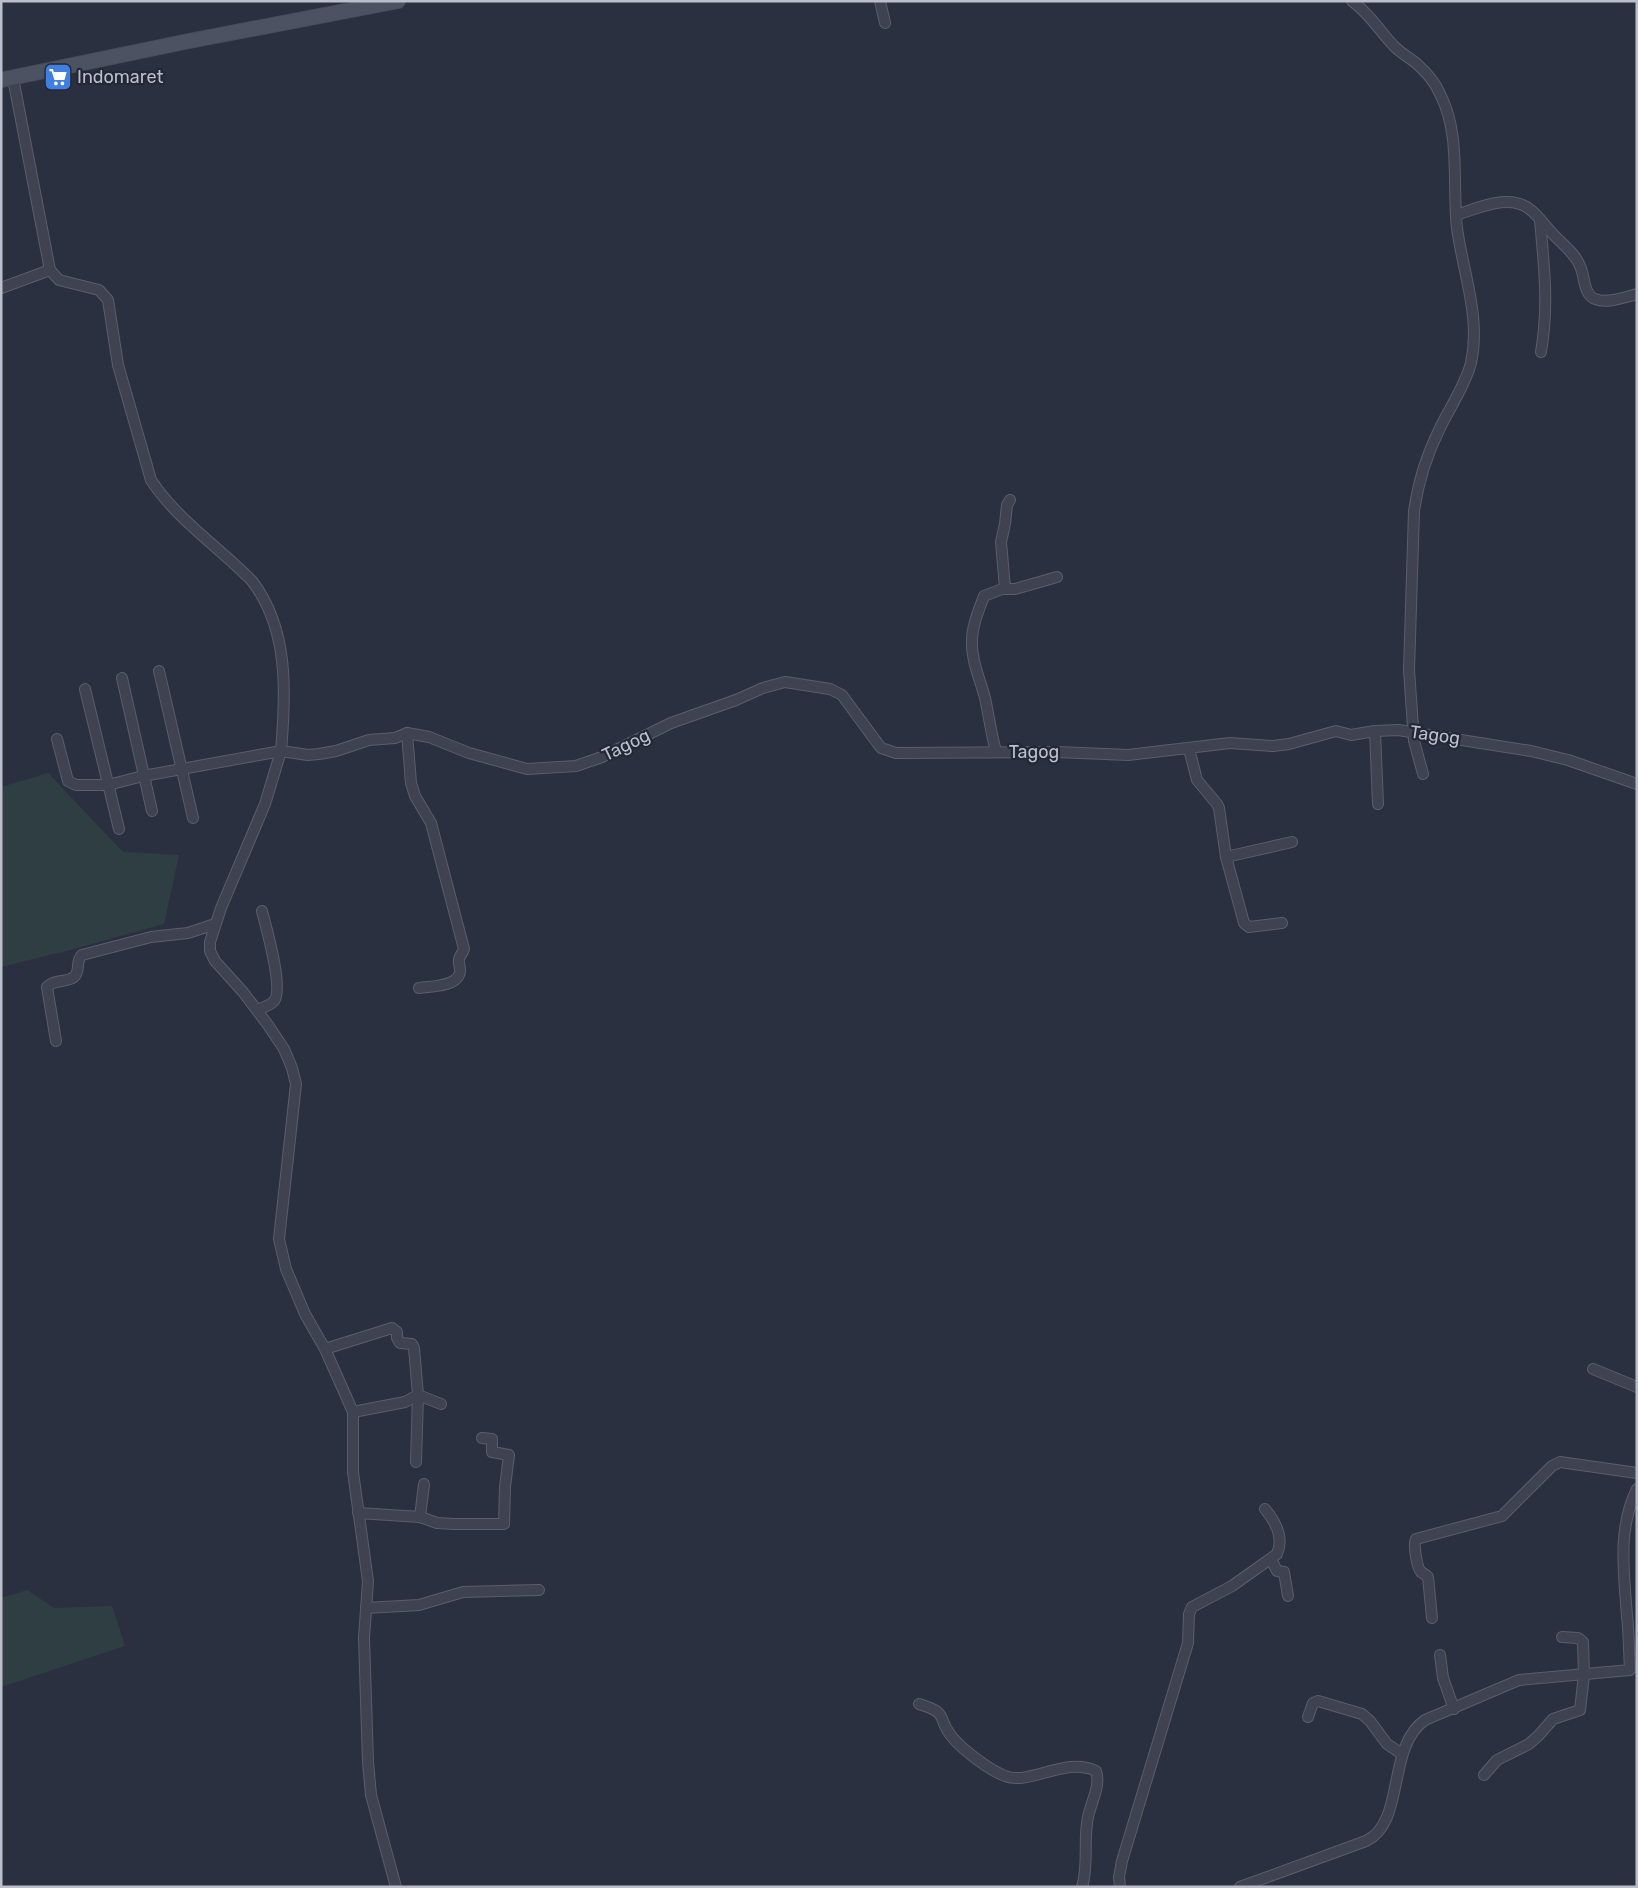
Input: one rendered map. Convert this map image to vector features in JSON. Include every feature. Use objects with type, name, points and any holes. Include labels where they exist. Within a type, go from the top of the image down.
[{"type":"main road","points":[[7,79],[189,41],[398,1]]},
{"type":"street","points":[[880,1],[885,23]]},
{"type":"street","points":[[1352,1],[1371,17],[1394,46],[1424,71],[1441,94],[1449,118],[1453,141],[1456,215],[1473,315],[1474,344],[1470,365],[1464,382],[1439,430],[1417,489],[1414,511],[1409,670],[1415,747],[1423,774]]},
{"type":"street","points":[[7,79],[50,270],[59,280],[99,290],[108,300],[118,365],[151,480],[158,491],[180,514],[252,581],[266,602],[277,629],[282,655],[284,691],[281,751],[265,804],[215,924],[210,942],[210,951],[215,961],[257,1010],[284,1050],[292,1068],[296,1084],[279,1238],[286,1269],[305,1314],[325,1349],[353,1412],[353,1472],[368,1581],[364,1638],[365,1714],[371,1795],[396,1887]]},
{"type":"street","points":[[1456,215],[1483,206],[1510,202],[1523,205],[1532,210],[1580,264],[1586,288],[1594,298],[1612,300],[1637,294]]},
{"type":"street","points":[[1540,220],[1546,298],[1546,326],[1541,352]]},
{"type":"street","points":[[1,288],[50,270]]},
{"type":"street","points":[[1004,588],[1000,542],[1005,524],[1007,505],[1010,500]]},
{"type":"street","points":[[996,751],[972,651],[974,623],[984,596],[1004,588],[1015,589],[1057,577]]},
{"type":"street","points":[[159,671],[193,818]]},
{"type":"street","points":[[122,678],[152,811]]},
{"type":"street","name":"Tagog","points":[[407,733],[429,737],[469,753],[527,769],[576,766],[602,757],[678,720],[736,700],[763,688],[786,682],[830,689],[842,695],[881,748],[902,754],[996,751],[1128,755],[1230,743],[1273,746],[1294,743],[1336,731],[1352,735],[1398,730],[1494,744],[1546,754],[1637,784]]},
{"type":"street","points":[[85,689],[119,829]]},
{"type":"street","points":[[1375,731],[1378,804]]},
{"type":"street","points":[[57,739],[68,781],[76,785],[108,785],[143,776],[281,751],[308,755],[319,754],[336,751],[369,740],[395,738],[407,733],[411,783],[415,796],[431,823],[464,949],[459,960],[459,977],[447,984],[419,988]]},
{"type":"street","points":[[1190,749],[1197,780],[1219,808],[1226,857],[1242,919],[1246,926],[1250,927],[1282,923]]},
{"type":"street","points":[[1226,857],[1292,842]]},
{"type":"street","points":[[257,1010],[273,1003],[277,990],[274,965],[262,911]]},
{"type":"street","points":[[56,1041],[47,986],[74,976],[77,973],[78,962],[82,955],[151,937],[188,933],[215,924]]},
{"type":"street","points":[[325,1349],[388,1329],[395,1329],[400,1343],[412,1344],[414,1348],[418,1395],[416,1462]]},
{"type":"street","points":[[1593,1369],[1637,1387]]},
{"type":"street","points":[[353,1412],[405,1402],[418,1395],[441,1404]]},
{"type":"street","points":[[358,1513],[420,1517],[442,1524],[504,1524],[505,1487],[509,1455],[492,1452],[492,1439],[482,1438]]},
{"type":"street","points":[[1432,1618],[1428,1577],[1420,1571],[1414,1548],[1416,1539],[1502,1516],[1552,1466],[1560,1462],[1637,1473]]},
{"type":"street","points":[[420,1517],[424,1484]]},
{"type":"street","points":[[1240,1887],[1366,1841],[1376,1835],[1382,1828],[1391,1806],[1402,1754],[1410,1735],[1420,1723],[1519,1680],[1634,1670],[1623,1570],[1624,1529],[1630,1505],[1637,1489]]},
{"type":"street","points":[[1120,1887],[1119,1877],[1122,1861],[1188,1643],[1189,1614],[1192,1607],[1232,1586],[1278,1551],[1278,1530],[1265,1509]]},
{"type":"street","points":[[1271,1558],[1277,1570],[1284,1572],[1288,1596]]},
{"type":"street","points":[[366,1608],[419,1605],[463,1592],[539,1590]]},
{"type":"street","points":[[1484,1776],[1497,1760],[1539,1736],[1553,1719],[1580,1710],[1584,1674],[1582,1641],[1578,1638],[1562,1636]]},
{"type":"street","points":[[1440,1655],[1444,1678],[1454,1708]]},
{"type":"street","points":[[1308,1717],[1313,1703],[1318,1701],[1362,1714],[1370,1721],[1387,1744],[1402,1754]]},
{"type":"street","points":[[919,1704],[940,1712],[950,1734],[958,1743],[1005,1777],[1022,1778],[1066,1768],[1096,1771],[1098,1783],[1088,1816],[1082,1887]]},
{"type":"shaded area","points":[[48,773],[123,852],[179,855],[164,924],[1,967],[1,787]]},
{"type":"shaded area","points":[[27,1590],[54,1608],[112,1606],[125,1646],[1,1687],[1,1598]]},
{"type":"place","name":"Indomaret","points":[[58,77]]}]
